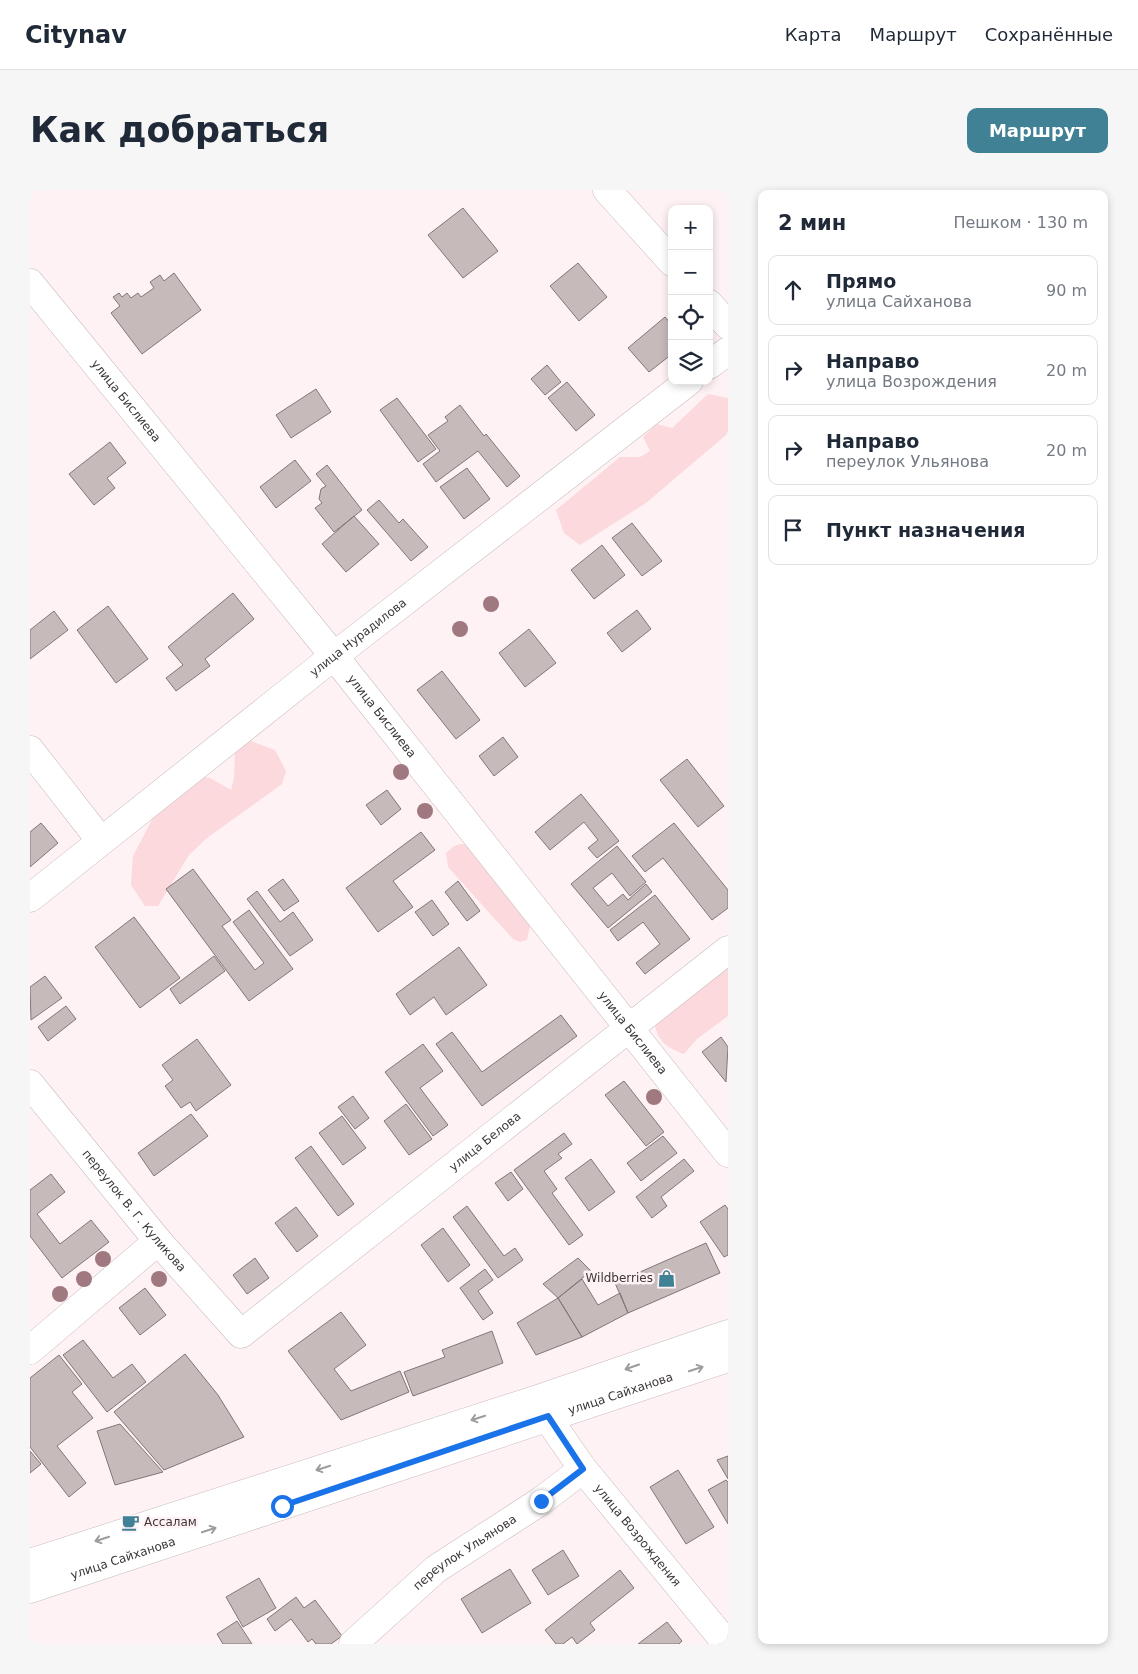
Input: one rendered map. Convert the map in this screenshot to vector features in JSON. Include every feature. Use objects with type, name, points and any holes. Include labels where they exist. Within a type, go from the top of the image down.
[{"type":"street","points":[[608,190],[668,258]]},
{"type":"street","name":"улица Бислиева","points":[[30,283],[334,656],[728,1153]]},
{"type":"street","points":[[713,308],[728,325]]},
{"type":"street","points":[[713,362],[728,351]]},
{"type":"street","name":"улица Нурадилова","points":[[30,898],[334,656],[684,385]]},
{"type":"street","points":[[30,750],[101,840]]},
{"type":"street","name":"улица Белова","points":[[241,1334],[728,950]]},
{"type":"street","name":"переулок В. Г. Куликова","points":[[30,1084],[158,1241],[241,1334]]},
{"type":"street","points":[[30,1350],[158,1241]]},
{"type":"street","name":"улица Сайханова","points":[[30,1589],[541,1408],[728,1334]]},
{"type":"street","name":"улица Сайханова","points":[[30,1563],[541,1408],[728,1358]]},
{"type":"street","name":"улица Возрождения","points":[[541,1408],[583,1469],[727,1644]]},
{"type":"street","name":"переулок Ульянова","points":[[366,1640],[436,1569],[541,1501],[583,1469]]},
{"type":"shaded area","points":[[708,394],[728,398],[728,431],[726,435],[646,503],[580,545],[564,533],[556,510],[620,457],[640,457],[650,451],[643,437],[657,424],[672,428]]},
{"type":"shaded area","points":[[251,741],[275,750],[286,771],[282,784],[207,838],[189,855],[158,906],[145,906],[131,885],[133,856],[158,808],[201,777],[210,778],[231,790],[234,778],[235,750]]},
{"type":"shaded area","points":[[461,844],[470,845],[531,922],[527,940],[520,942],[513,939],[448,867],[446,853],[454,846]]},
{"type":"shaded area","points":[[728,962],[728,1016],[697,1039],[684,1054],[669,1047],[659,1037],[655,1026]]},
{"type":"building","points":[[463,208],[498,251],[463,278],[428,235]]},
{"type":"building","points":[[578,263],[607,297],[579,321],[550,286]]},
{"type":"building","points":[[174,273],[201,310],[142,354],[111,313],[120,306],[113,297],[119,293],[122,297],[127,293],[131,298],[138,293],[141,297],[154,288],[150,282],[160,275],[164,281]]},
{"type":"building","points":[[665,317],[668,320],[668,357],[649,372],[628,348]]},
{"type":"building","points":[[547,365],[561,382],[545,395],[531,379]]},
{"type":"building","points":[[567,382],[595,415],[576,431],[548,398]]},
{"type":"building","points":[[316,389],[331,412],[291,438],[276,415]]},
{"type":"building","points":[[397,398],[436,449],[418,462],[380,410]]},
{"type":"building","points":[[460,405],[484,436],[486,434],[520,476],[507,487],[478,451],[436,482],[423,464],[440,451],[428,435],[448,421],[445,417]]},
{"type":"building","points":[[110,442],[126,463],[107,478],[115,488],[94,505],[69,474]]},
{"type":"building","points":[[295,460],[311,481],[276,508],[260,487]]},
{"type":"building","points":[[327,465],[362,510],[334,532],[315,508],[322,503],[319,499],[321,489],[326,486],[316,474]]},
{"type":"building","points":[[467,468],[490,499],[464,519],[440,487]]},
{"type":"building","points":[[379,500],[399,523],[403,519],[428,547],[411,561],[367,510]]},
{"type":"building","points":[[354,516],[379,544],[346,572],[322,544]]},
{"type":"building","points":[[632,523],[662,561],[642,576],[612,538]]},
{"type":"building","points":[[602,545],[625,575],[594,599],[571,570]]},
{"type":"building","points":[[233,593],[254,619],[205,659],[210,666],[176,691],[166,678],[183,665],[168,647]]},
{"type":"building","points":[[108,606],[148,659],[116,683],[77,630]]},
{"type":"building","points":[[637,610],[651,629],[622,652],[607,633]]},
{"type":"building","points":[[54,611],[68,630],[30,659],[30,630]]},
{"type":"building","points":[[529,629],[556,663],[525,687],[499,653]]},
{"type":"building","points":[[442,671],[480,720],[456,739],[417,690]]},
{"type":"building","points":[[503,737],[518,757],[494,776],[479,756]]},
{"type":"building","points":[[687,759],[724,806],[698,827],[660,780]]},
{"type":"building","points":[[387,790],[401,809],[381,825],[366,805]]},
{"type":"building","points":[[581,794],[619,841],[597,858],[588,848],[598,840],[584,822],[550,850],[535,832]]},
{"type":"building","points":[[41,823],[58,843],[30,867],[30,832]]},
{"type":"building","points":[[674,823],[728,890],[728,908],[712,920],[663,858],[645,872],[632,856]]},
{"type":"building","points":[[421,832],[435,850],[393,881],[413,907],[378,932],[346,888]]},
{"type":"building","points":[[617,846],[646,882],[630,896],[612,873],[593,888],[608,906],[623,894],[628,900],[646,884],[652,892],[608,928],[571,884]]},
{"type":"building","points":[[193,869],[231,920],[222,926],[255,970],[264,963],[233,922],[249,910],[293,969],[249,1001],[166,889]]},
{"type":"building","points":[[283,879],[299,901],[284,911],[268,890]]},
{"type":"building","points":[[458,881],[480,911],[467,921],[445,892]]},
{"type":"building","points":[[257,891],[280,922],[293,912],[313,940],[290,956],[247,899]]},
{"type":"building","points":[[655,895],[690,939],[645,974],[636,963],[660,944],[643,922],[618,941],[610,930]]},
{"type":"building","points":[[432,900],[449,924],[433,936],[415,912]]},
{"type":"building","points":[[134,917],[180,978],[140,1008],[95,947]]},
{"type":"building","points":[[459,947],[487,985],[446,1015],[434,997],[410,1015],[396,994]]},
{"type":"building","points":[[214,956],[225,971],[180,1004],[170,989]]},
{"type":"building","points":[[45,976],[62,998],[31,1020],[30,987]]},
{"type":"building","points":[[66,1006],[76,1019],[48,1041],[38,1027]]},
{"type":"building","points":[[561,1015],[577,1036],[482,1106],[436,1044],[452,1032],[482,1072]]},
{"type":"building","points":[[721,1037],[728,1047],[726,1082],[702,1052]]},
{"type":"building","points":[[197,1039],[231,1085],[196,1111],[190,1102],[181,1108],[165,1086],[173,1080],[162,1065]]},
{"type":"building","points":[[423,1044],[443,1071],[420,1088],[448,1125],[433,1136],[385,1072]]},
{"type":"building","points":[[624,1081],[664,1132],[646,1146],[605,1095]]},
{"type":"building","points":[[353,1096],[369,1118],[355,1129],[338,1107]]},
{"type":"building","points":[[406,1104],[432,1139],[409,1155],[384,1121]]},
{"type":"building","points":[[191,1114],[208,1136],[154,1176],[138,1153]]},
{"type":"building","points":[[342,1116],[366,1148],[343,1165],[319,1133]]},
{"type":"building","points":[[564,1133],[572,1144],[558,1154],[562,1158],[544,1171],[557,1189],[552,1193],[583,1235],[569,1245],[514,1170]]},
{"type":"building","points":[[663,1136],[677,1153],[641,1181],[627,1163]]},
{"type":"building","points":[[311,1146],[354,1204],[338,1216],[295,1158]]},
{"type":"building","points":[[591,1159],[615,1192],[589,1211],[565,1178]]},
{"type":"building","points":[[684,1159],[694,1171],[661,1197],[667,1206],[652,1218],[636,1197]]},
{"type":"building","points":[[511,1172],[523,1189],[508,1201],[495,1183]]},
{"type":"building","points":[[51,1174],[65,1192],[37,1214],[60,1244],[91,1220],[109,1242],[62,1278],[30,1236],[30,1190]]},
{"type":"building","points":[[725,1205],[728,1209],[728,1255],[724,1257],[700,1222]]},
{"type":"building","points":[[467,1206],[504,1256],[515,1248],[523,1260],[498,1278],[453,1217]]},
{"type":"building","points":[[296,1207],[318,1236],[297,1252],[275,1223]]},
{"type":"building","points":[[443,1228],[470,1265],[448,1282],[421,1245]]},
{"type":"building","name":"Wildberries","points":[[706,1243],[720,1273],[628,1313],[615,1283]]},
{"type":"building","points":[[255,1258],[269,1278],[247,1294],[233,1275]]},
{"type":"building","points":[[578,1258],[591,1271],[558,1298],[543,1284]]},
{"type":"building","points":[[485,1269],[493,1280],[478,1291],[493,1313],[483,1320],[460,1288]]},
{"type":"building","points":[[582,1279],[598,1305],[620,1293],[628,1313],[582,1337],[558,1298]]},
{"type":"building","points":[[145,1288],[166,1315],[140,1335],[119,1308]]},
{"type":"building","points":[[558,1298],[582,1337],[536,1355],[517,1323]]},
{"type":"building","points":[[341,1312],[366,1345],[334,1369],[351,1391],[400,1371],[409,1392],[341,1420],[288,1351]]},
{"type":"building","points":[[492,1331],[503,1363],[413,1396],[404,1372],[445,1357],[442,1350]]},
{"type":"building","points":[[83,1340],[113,1378],[132,1364],[146,1382],[107,1412],[63,1355]]},
{"type":"building","points":[[185,1354],[218,1395],[244,1437],[164,1470],[114,1412]]},
{"type":"building","points":[[59,1355],[82,1384],[72,1392],[93,1418],[57,1446],[86,1483],[69,1497],[30,1447],[30,1378]]},
{"type":"building","points":[[120,1424],[163,1472],[115,1485],[97,1431]]},
{"type":"building","points":[[30,1451],[41,1464],[30,1473]]},
{"type":"building","points":[[728,1456],[728,1479],[717,1460]]},
{"type":"building","points":[[678,1470],[714,1527],[686,1544],[650,1487]]},
{"type":"building","points":[[726,1480],[728,1482],[728,1524],[708,1490]]},
{"type":"building","points":[[563,1550],[579,1576],[548,1595],[532,1570]]},
{"type":"building","points":[[510,1569],[531,1603],[482,1633],[461,1599]]},
{"type":"building","points":[[620,1570],[634,1588],[590,1623],[595,1630],[577,1644],[572,1637],[563,1644],[556,1644],[545,1630]]},
{"type":"building","points":[[259,1578],[276,1608],[243,1627],[226,1597]]},
{"type":"building","points":[[296,1597],[304,1608],[315,1600],[342,1636],[331,1644],[316,1644],[312,1639],[308,1642],[291,1619],[275,1631],[267,1619]]},
{"type":"building","points":[[237,1621],[252,1644],[223,1644],[217,1634]]},
{"type":"building","points":[[667,1622],[682,1641],[679,1644],[638,1644]]},
{"type":"place","name":"Wildberries","points":[[667,1278]]},
{"type":"place","name":"Ассалам","points":[[130,1522]]},
{"type":"route","points":[[282,1506],[548,1416],[583,1469],[541,1501]]}]
